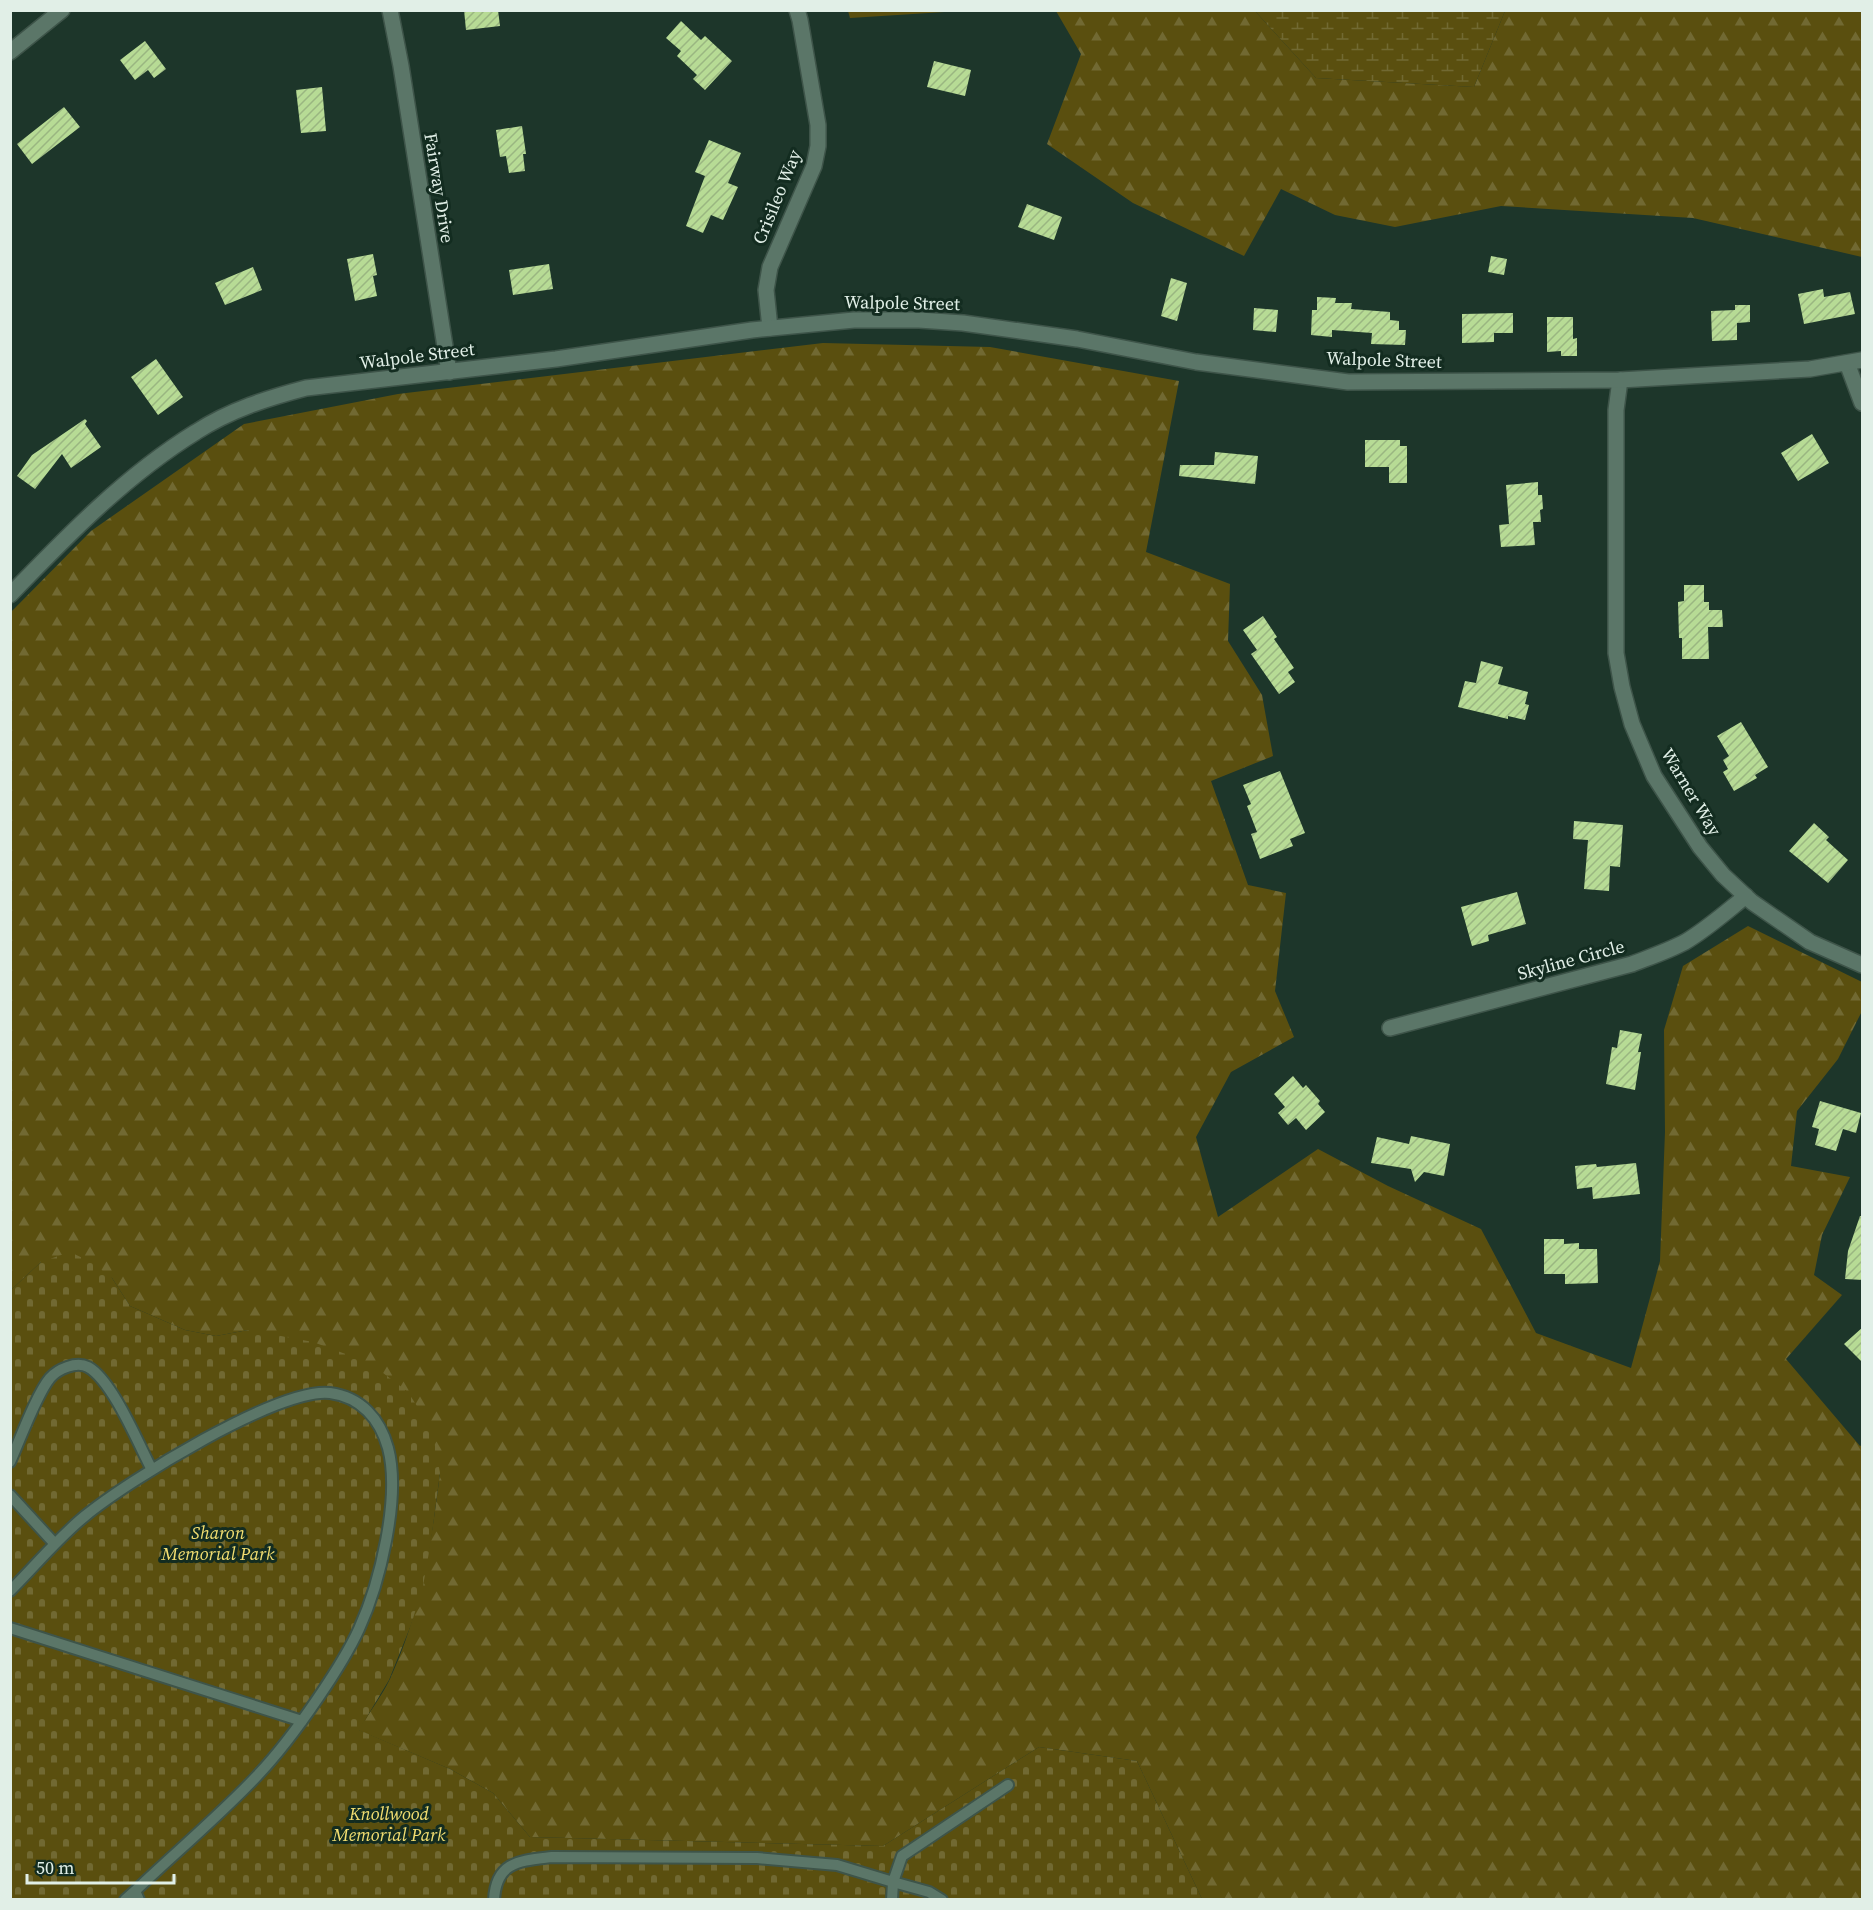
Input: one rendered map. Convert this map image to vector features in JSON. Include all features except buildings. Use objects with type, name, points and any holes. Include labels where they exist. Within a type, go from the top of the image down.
[{"type":"main road","points":[[10,52],[62,10]]},
{"type":"main road","name":"Fairway Drive","points":[[390,10],[401,66],[449,372]]},
{"type":"main road","name":"Crisileo Way","points":[[770,328],[766,296],[768,273],[814,166],[818,146],[818,125],[797,10]]},
{"type":"main road","name":"Walpole Street","points":[[10,596],[100,505],[163,453],[197,430],[268,398],[306,388],[556,359],[770,328],[854,320],[920,320],[963,323],[1077,339],[1196,362],[1348,382],[1620,380],[1810,369],[1855,362]]},
{"type":"main road","points":[[1855,362],[1863,404]]},
{"type":"main road","name":"Warner Way","points":[[1620,380],[1616,419],[1614,636],[1622,687],[1632,724],[1654,776],[1700,847],[1723,875],[1746,896],[1810,942],[1863,965]]},
{"type":"main road","name":"Skyline Circle","points":[[1390,1028],[1632,964],[1687,940],[1712,924],[1746,896]]},
{"type":"lane","points":[[10,1462],[48,1380],[61,1370],[82,1366],[99,1376],[109,1389],[151,1468]]},
{"type":"lane","points":[[10,1591],[83,1517],[151,1468],[254,1414],[284,1402],[314,1394],[328,1393],[350,1399],[370,1412],[380,1425],[390,1456],[393,1477],[377,1579],[358,1632],[331,1679],[302,1721],[255,1778],[137,1895],[126,1899]]},
{"type":"lane","points":[[10,1495],[55,1544]]},
{"type":"lane","points":[[10,1628],[302,1721]]},
{"type":"lane","points":[[892,1899],[893,1882],[902,1856],[1008,1785]]},
{"type":"lane","points":[[494,1899],[499,1876],[508,1867],[521,1861],[552,1857],[757,1858],[837,1865],[942,1899]]},
{"type":"green space","points":[[848,10],[960,11],[850,18]]},
{"type":"green space","points":[[1056,11],[1255,11],[1316,78],[1474,87],[1505,11],[1862,11],[1862,257],[1693,218],[1501,206],[1395,227],[1335,215],[1281,189],[1244,256],[1133,203],[1047,144],[1081,54]]},
{"type":"green space","points":[[1255,11],[1505,11],[1474,87],[1316,78]]},
{"type":"green space","points":[[823,343],[990,347],[1179,381],[1146,552],[1230,584],[1228,641],[1262,695],[1273,756],[1211,781],[1248,885],[1286,893],[1275,991],[1294,1037],[1231,1072],[1196,1137],[1218,1217],[1318,1149],[1388,1186],[1481,1229],[1536,1333],[1631,1368],[1660,1261],[1665,1132],[1664,1030],[1683,966],[1748,926],[1862,982],[1862,1011],[1838,1059],[1797,1111],[1791,1166],[1850,1177],[1822,1235],[1814,1275],[1842,1295],[1786,1359],[1860,1446],[1862,1445],[1862,1899],[1202,1899],[1137,1761],[1039,1747],[883,1846],[530,1837],[493,1793],[450,1769],[358,1730],[390,1679],[410,1628],[423,1578],[440,1473],[248,1330],[216,1336],[185,1330],[130,1306],[112,1278],[41,1262],[11,1290],[11,612],[91,531],[244,424],[398,394]]},
{"type":"green space","name":"Sharon Memorial Park","points":[[70,1252],[91,1262],[112,1278],[130,1306],[185,1330],[216,1336],[248,1330],[313,1342],[370,1363],[408,1392],[432,1430],[440,1473],[431,1541],[423,1586],[411,1625],[389,1680],[359,1730],[450,1769],[493,1793],[530,1837],[883,1846],[1039,1747],[1137,1761],[1202,1899],[11,1900],[11,1290],[41,1262]]},
{"type":"park label","name":"Knollwood Memorial Park","points":[[389,1824]]}]
